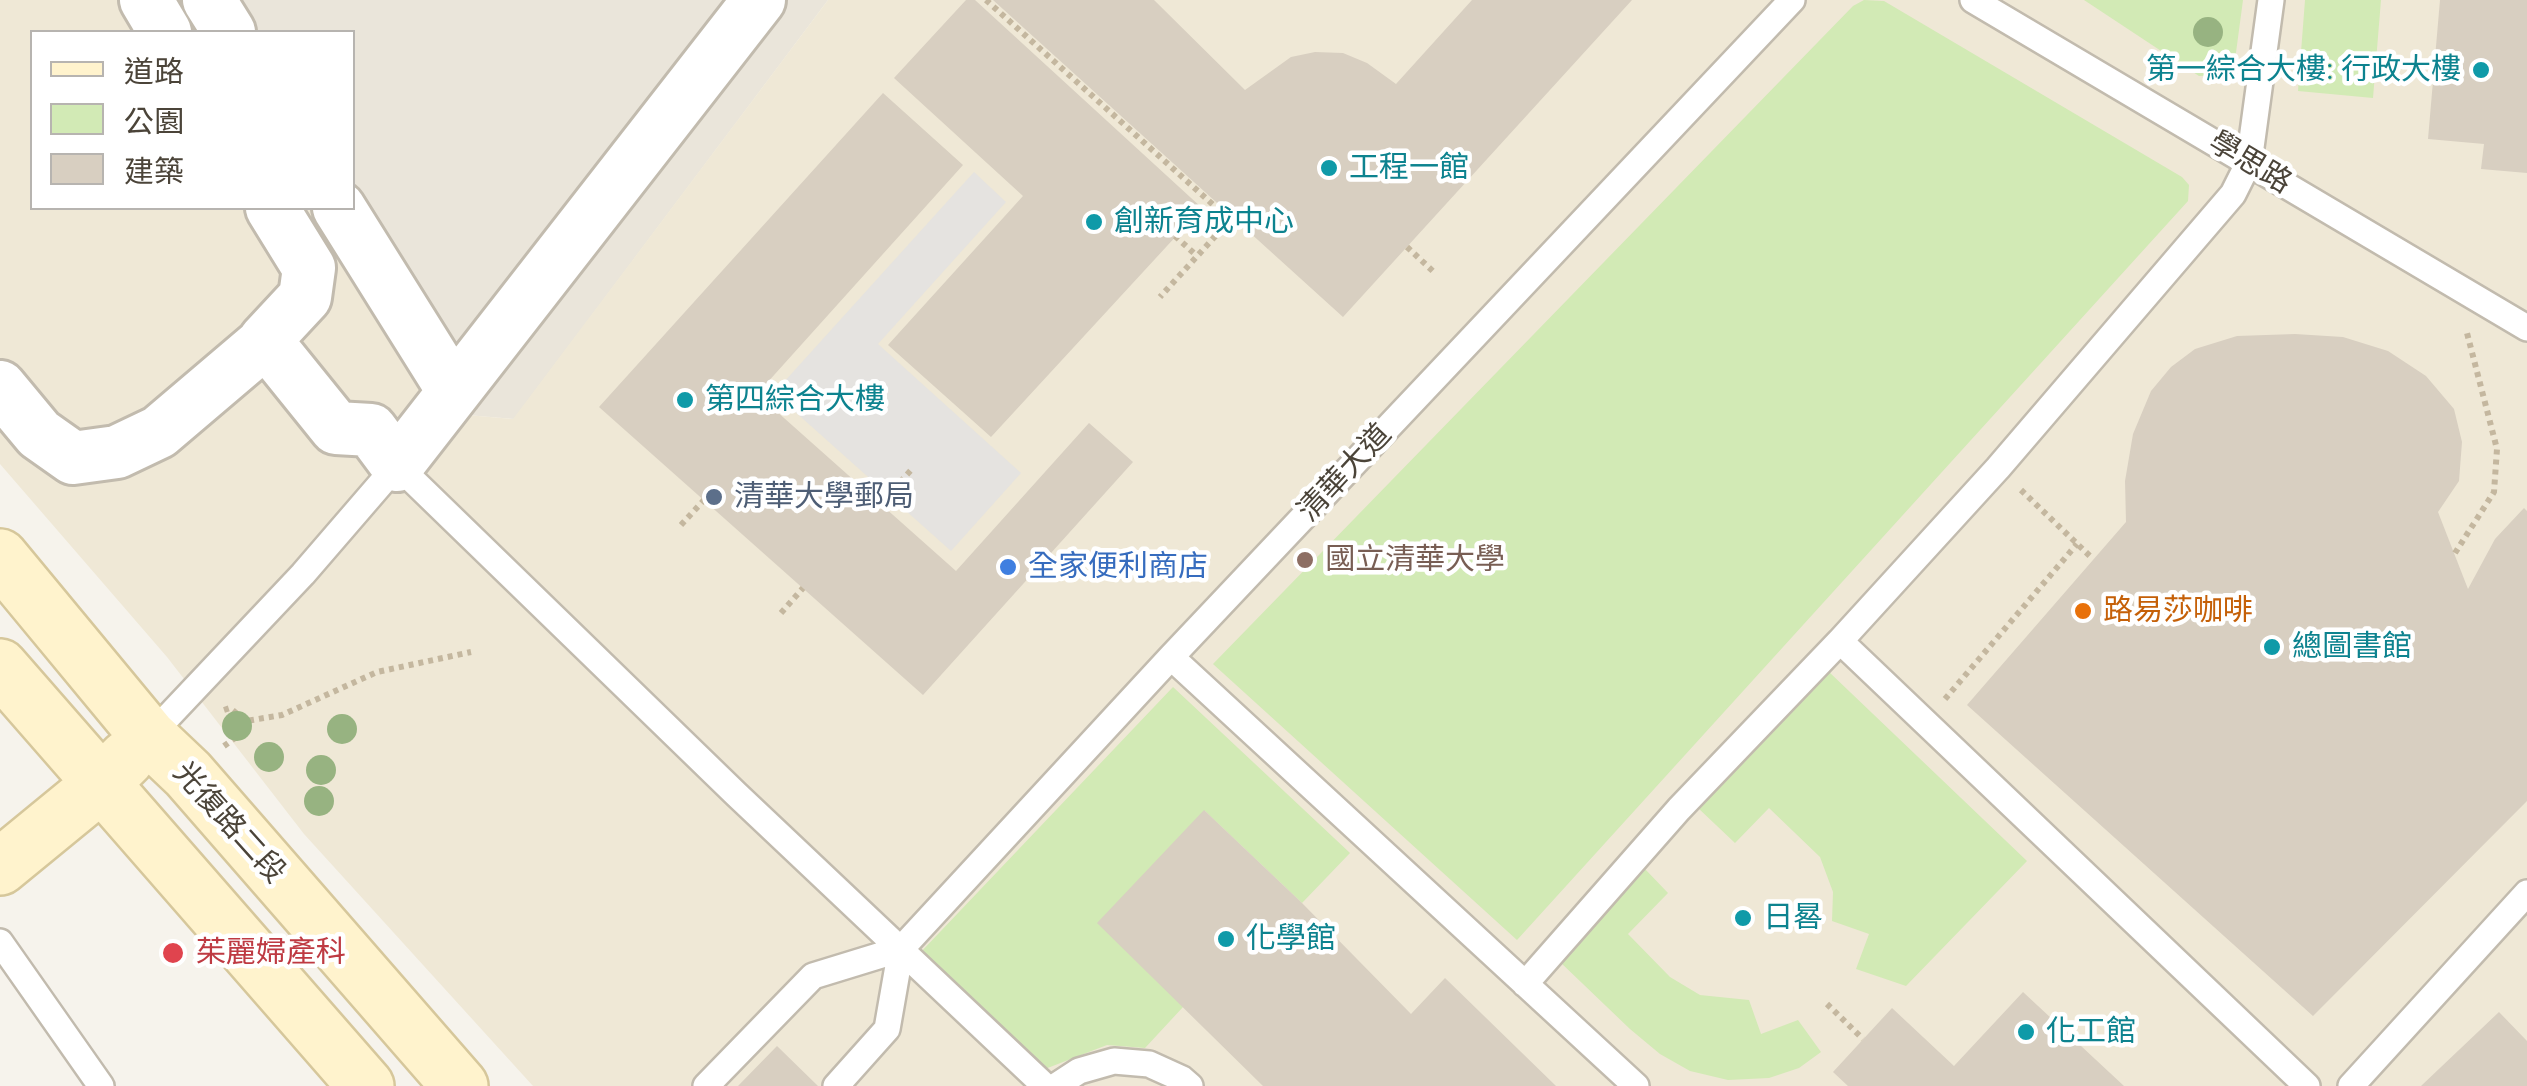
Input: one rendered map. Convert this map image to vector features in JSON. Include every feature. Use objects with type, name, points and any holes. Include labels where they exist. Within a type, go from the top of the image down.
[{"type":"main road","name":"光復路二段","points":[[0,557],[149,737],[188,774],[460,1086]]},
{"type":"main road","points":[[0,666],[366,1086]]},
{"type":"main road","points":[[0,866],[100,785],[149,737]]},
{"type":"street","points":[[146,0],[164,30]]},
{"type":"street","points":[[208,0],[228,30]]},
{"type":"street","points":[[266,342],[336,428],[372,430],[397,464],[758,0]]},
{"type":"street","points":[[0,386],[40,434],[73,458],[118,452],[159,432],[266,342],[305,296],[308,268],[273,210]]},
{"type":"street","points":[[339,210],[454,392]]},
{"type":"lane","name":"清華大道","points":[[901,949],[1792,0]]},
{"type":"lane","name":"學思路","points":[[1972,0],[2527,328]]},
{"type":"lane","points":[[1525,984],[1680,809],[1998,468],[2234,194],[2249,162],[2271,0]]},
{"type":"lane","points":[[149,737],[303,574],[397,464],[1045,1086]]},
{"type":"lane","points":[[1840,641],[2307,1086]]},
{"type":"lane","points":[[1171,658],[1636,1086]]},
{"type":"lane","points":[[2351,1086],[2527,893]]},
{"type":"lane","points":[[0,942],[101,1086]]},
{"type":"lane","points":[[706,1086],[812,976],[901,949]]},
{"type":"lane","points":[[836,1086],[888,1030],[901,949]]},
{"type":"lane","points":[[1056,1086],[1079,1071],[1114,1061],[1149,1064],[1182,1078],[1190,1086]]},
{"type":"path","points":[[986,0],[1230,220],[1160,297]]},
{"type":"path","points":[[1175,236],[1197,256]]},
{"type":"path","points":[[1407,247],[1436,274]]},
{"type":"path","points":[[2454,553],[2494,492],[2497,449],[2464,322]]},
{"type":"path","points":[[880,504],[913,468]]},
{"type":"path","points":[[1998,468],[2092,559]]},
{"type":"path","points":[[681,525],[704,500]]},
{"type":"path","points":[[1943,702],[2077,544]]},
{"type":"path","points":[[781,613],[804,588]]},
{"type":"path","points":[[217,712],[230,708],[246,720],[282,715],[377,672],[471,652]]},
{"type":"path","points":[[216,753],[235,738],[246,720]]},
{"type":"path","points":[[1827,1004],[1863,1039]]},
{"type":"shaded area","points":[[0,0],[828,0],[514,419],[467,415],[0,464]]},
{"type":"shaded area","name":"國立清華大學","points":[[0,0],[195,0],[214,30],[30,30],[30,210],[325,210],[467,415],[513,419],[828,0],[2527,0],[2527,1086],[533,1086],[304,834],[167,657],[0,464]]},
{"type":"shaded area","points":[[974,172],[1006,202],[878,344],[1021,473],[951,551],[774,393]]},
{"type":"green space","points":[[1864,0],[1884,1],[2182,177],[2189,185],[2188,201],[1517,940],[1213,664],[1853,6]]},
{"type":"green space","points":[[2084,0],[2243,0],[2233,75],[2199,76]]},
{"type":"green space","points":[[2305,0],[2381,0],[2373,98],[2298,91]]},
{"type":"green space","points":[[1828,671],[2027,861],[1906,986],[1856,969],[1869,934],[1832,921],[1833,892],[1820,857],[1769,808],[1735,843],[1697,807]]},
{"type":"green space","points":[[1173,687],[1350,853],[1302,903],[1205,811],[1183,1007],[1145,1048],[1107,1045],[1045,1069],[920,953]]},
{"type":"green space","points":[[1644,868],[1668,893],[1628,934],[1670,977],[1700,995],[1749,1000],[1761,1034],[1798,1020],[1821,1052],[1799,1068],[1769,1078],[1728,1080],[1690,1071],[1660,1054],[1630,1029],[1559,961]]},
{"type":"building","name":"創新育成中心","points":[[966,0],[975,0],[1202,208],[991,437],[888,345],[1023,196],[894,78]]},
{"type":"building","name":"工程一館","points":[[993,0],[1154,0],[1245,90],[1291,57],[1315,52],[1343,53],[1367,63],[1396,84],[1472,0],[1632,0],[1343,317]]},
{"type":"building","name":"第一綜合大樓: 行政大樓","points":[[2440,0],[2527,0],[2527,173],[2481,169],[2484,144],[2428,139]]},
{"type":"building","name":"第四綜合大樓","points":[[883,93],[963,165],[757,394],[956,571],[1089,423],[1133,462],[923,695],[599,407]]},
{"type":"building","name":"總圖書館","points":[[2237,336],[2343,337],[2388,351],[2426,376],[2454,409],[2462,442],[2459,481],[2438,512],[2468,589],[2495,539],[2524,508],[2527,511],[2527,801],[2313,1016],[1967,705],[2126,522],[2125,481],[2133,434],[2151,391],[2171,367],[2195,349]]},
{"type":"building","name":"化學館","points":[[1204,810],[1411,1014],[1445,978],[1556,1086],[1263,1086],[1097,923]]},
{"type":"building","name":"化工館","points":[[2023,992],[2124,1086],[1848,1086],[1833,1072],[1892,1008],[1954,1066]]},
{"type":"building","points":[[2499,1012],[2527,1041],[2527,1086],[2421,1086]]},
{"type":"building","points":[[777,1046],[818,1086],[738,1086]]},
{"type":"place","name":"第一綜合大樓: 行政大樓","points":[[2481,70]]},
{"type":"place","name":"工程一館","points":[[1329,168]]},
{"type":"place","name":"創新育成中心","points":[[1094,222]]},
{"type":"place","name":"第四綜合大樓","points":[[685,400]]},
{"type":"place","name":"清華大學郵局","points":[[714,497]]},
{"type":"place","name":"國立清華大學","points":[[1305,560]]},
{"type":"place","name":"全家便利商店","points":[[1008,567]]},
{"type":"place","name":"路易莎咖啡","points":[[2083,611]]},
{"type":"place","name":"總圖書館","points":[[2272,647]]},
{"type":"place","name":"日晷","points":[[1743,918]]},
{"type":"place","name":"化學館","points":[[1226,939]]},
{"type":"place","name":"茱麗婦產科","points":[[173,953]]},
{"type":"place","name":"化工館","points":[[2026,1032]]}]
